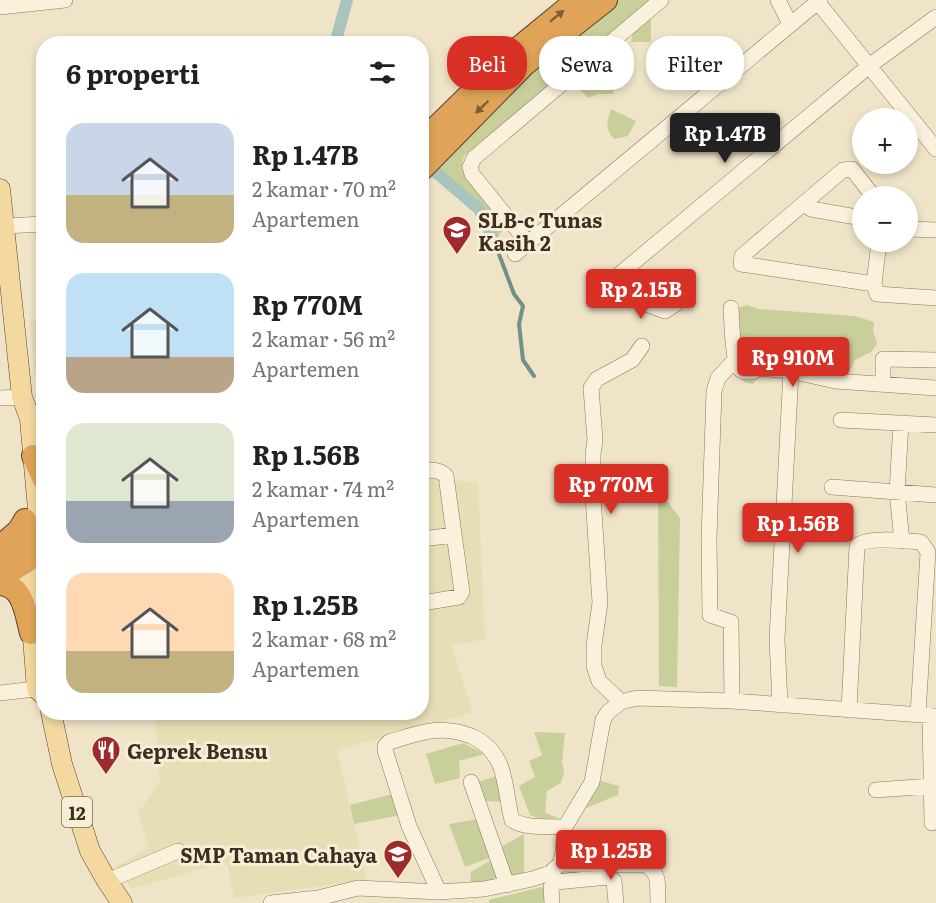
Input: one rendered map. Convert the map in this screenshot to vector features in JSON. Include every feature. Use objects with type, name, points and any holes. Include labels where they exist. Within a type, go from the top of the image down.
[{"type":"highway","points":[[429,151],[435,136],[510,55],[577,0]]},
{"type":"highway","points":[[435,136],[606,0]]},
{"type":"highway","points":[[33,456],[36,463]]},
{"type":"highway","points":[[0,547],[19,530],[35,539]]},
{"type":"highway","points":[[0,557],[35,539]]},
{"type":"highway","points":[[0,577],[35,539]]},
{"type":"highway","points":[[0,584],[13,587],[20,596],[31,633]]},
{"type":"main road","points":[[0,189],[22,399],[30,419],[33,456],[35,539],[31,633],[36,662]]},
{"type":"main road","points":[[22,399],[18,420],[35,539]]},
{"type":"main road","name":"12","points":[[53,720],[62,764],[90,851],[106,881],[122,903]]},
{"type":"street","points":[[0,7],[64,0]]},
{"type":"street","points":[[528,243],[472,174],[470,167],[474,158],[661,0]]},
{"type":"street","points":[[778,0],[790,24]]},
{"type":"street","points":[[515,254],[818,1],[936,149]]},
{"type":"street","points":[[677,303],[665,311],[603,288],[869,66],[935,20]]},
{"type":"street","points":[[865,186],[852,169],[848,168],[742,256],[741,264],[874,284]]},
{"type":"street","points":[[803,204],[811,209],[852,216]]},
{"type":"street","points":[[5,226],[36,224]]},
{"type":"street","points":[[918,229],[936,230]]},
{"type":"street","points":[[878,252],[874,284],[877,294],[936,298]]},
{"type":"street","points":[[731,308],[736,359],[738,367],[743,371],[753,372],[758,368],[791,371],[835,381],[936,388]]},
{"type":"street","points":[[621,702],[599,681],[594,666],[594,645],[600,603],[593,496],[595,440],[591,388],[597,379],[632,360],[642,346]]},
{"type":"street","points":[[732,701],[731,622],[711,617],[709,612],[709,539],[714,391],[718,378],[736,359]]},
{"type":"street","points":[[883,384],[883,359],[936,360]]},
{"type":"street","points":[[780,705],[777,639],[791,371]]},
{"type":"street","points":[[0,398],[22,399]]},
{"type":"street","points":[[841,420],[936,425]]},
{"type":"street","points":[[901,423],[897,492],[902,541]]},
{"type":"street","points":[[429,470],[442,472],[446,476],[461,595],[429,602]]},
{"type":"street","points":[[832,487],[936,495]]},
{"type":"street","points":[[429,538],[454,535]]},
{"type":"street","points":[[849,710],[857,546],[863,541],[921,542],[928,552],[928,715],[932,823]]},
{"type":"street","points":[[0,693],[36,691]]},
{"type":"street","points":[[271,903],[318,898],[358,888],[438,892],[507,885],[550,873],[560,864],[565,827],[592,782],[603,720],[608,712],[621,702],[637,698],[732,701],[928,715]]},
{"type":"street","points":[[438,892],[409,826],[385,750],[389,742],[442,729],[459,731],[480,740],[493,753],[500,765],[512,820],[536,826],[565,827]]},
{"type":"street","points":[[471,782],[507,885]]},
{"type":"street","points":[[876,790],[931,786]]},
{"type":"street","points":[[106,881],[178,851]]},
{"type":"street","points":[[560,864],[646,865],[653,869],[657,876],[658,903]]},
{"type":"street","points":[[552,903],[551,887],[556,882],[609,877],[614,881],[616,903]]},
{"type":"shaded area","points":[[30,321],[36,321],[36,373],[34,373]]},
{"type":"shaded area","points":[[429,477],[478,483],[485,639],[451,646],[473,713],[337,750],[367,880],[234,898],[227,862],[131,889],[117,866],[149,848],[138,813],[160,781],[156,720],[429,720]]},
{"type":"green space","points":[[578,0],[652,0],[609,36],[547,36]]},
{"type":"green space","points":[[651,12],[651,36],[646,36],[646,42],[634,42],[634,27]]},
{"type":"green space","points":[[539,45],[539,90],[544,90],[464,156],[462,164],[475,185],[507,226],[494,241],[479,209],[432,169],[500,90],[527,90],[527,59]]},
{"type":"green space","points":[[580,90],[614,90],[613,94],[599,94],[588,98]]},
{"type":"green space","points":[[611,109],[636,121],[628,136],[615,139],[609,132],[608,121]]},
{"type":"green space","points":[[747,305],[759,309],[855,316],[874,322],[873,330],[877,344],[871,352],[855,360],[847,375],[811,371],[812,346],[790,341],[790,368],[762,366],[753,384],[744,382],[735,367],[743,351],[730,311]]},
{"type":"green space","points":[[658,488],[680,518],[677,687],[659,686]]},
{"type":"green space","points":[[534,732],[565,733],[562,762],[564,773],[561,783],[547,791],[545,813],[559,818],[541,819],[530,815],[519,786],[535,777],[529,761],[542,755]]},
{"type":"green space","points":[[463,743],[485,754],[459,761],[460,778],[435,784],[426,754]]},
{"type":"green space","points":[[503,774],[509,802],[481,801],[475,783]]},
{"type":"green space","points":[[597,780],[619,786],[618,795],[581,810]]},
{"type":"green space","points":[[404,791],[411,813],[354,824],[350,805]]},
{"type":"green space","points":[[477,819],[489,858],[465,867],[449,824]]},
{"type":"green space","points":[[524,834],[524,874],[509,877],[499,848]]},
{"type":"green space","points":[[491,860],[499,884],[470,886],[471,872]]},
{"type":"green space","points":[[554,884],[556,903],[489,903],[489,900]]},
{"type":"waterway","points":[[337,36],[347,0]]},
{"type":"waterway","points":[[432,169],[479,209],[494,241]]},
{"type":"waterway","points":[[494,241],[514,294],[523,306],[519,324],[523,360],[534,376]]},
{"type":"place","name":"SLB-c Tunas Kasih 2","points":[[457,256]]},
{"type":"place","name":"Geprek Bensu","points":[[106,776]]},
{"type":"place","name":"SMP Taman Cahaya","points":[[398,880]]}]
